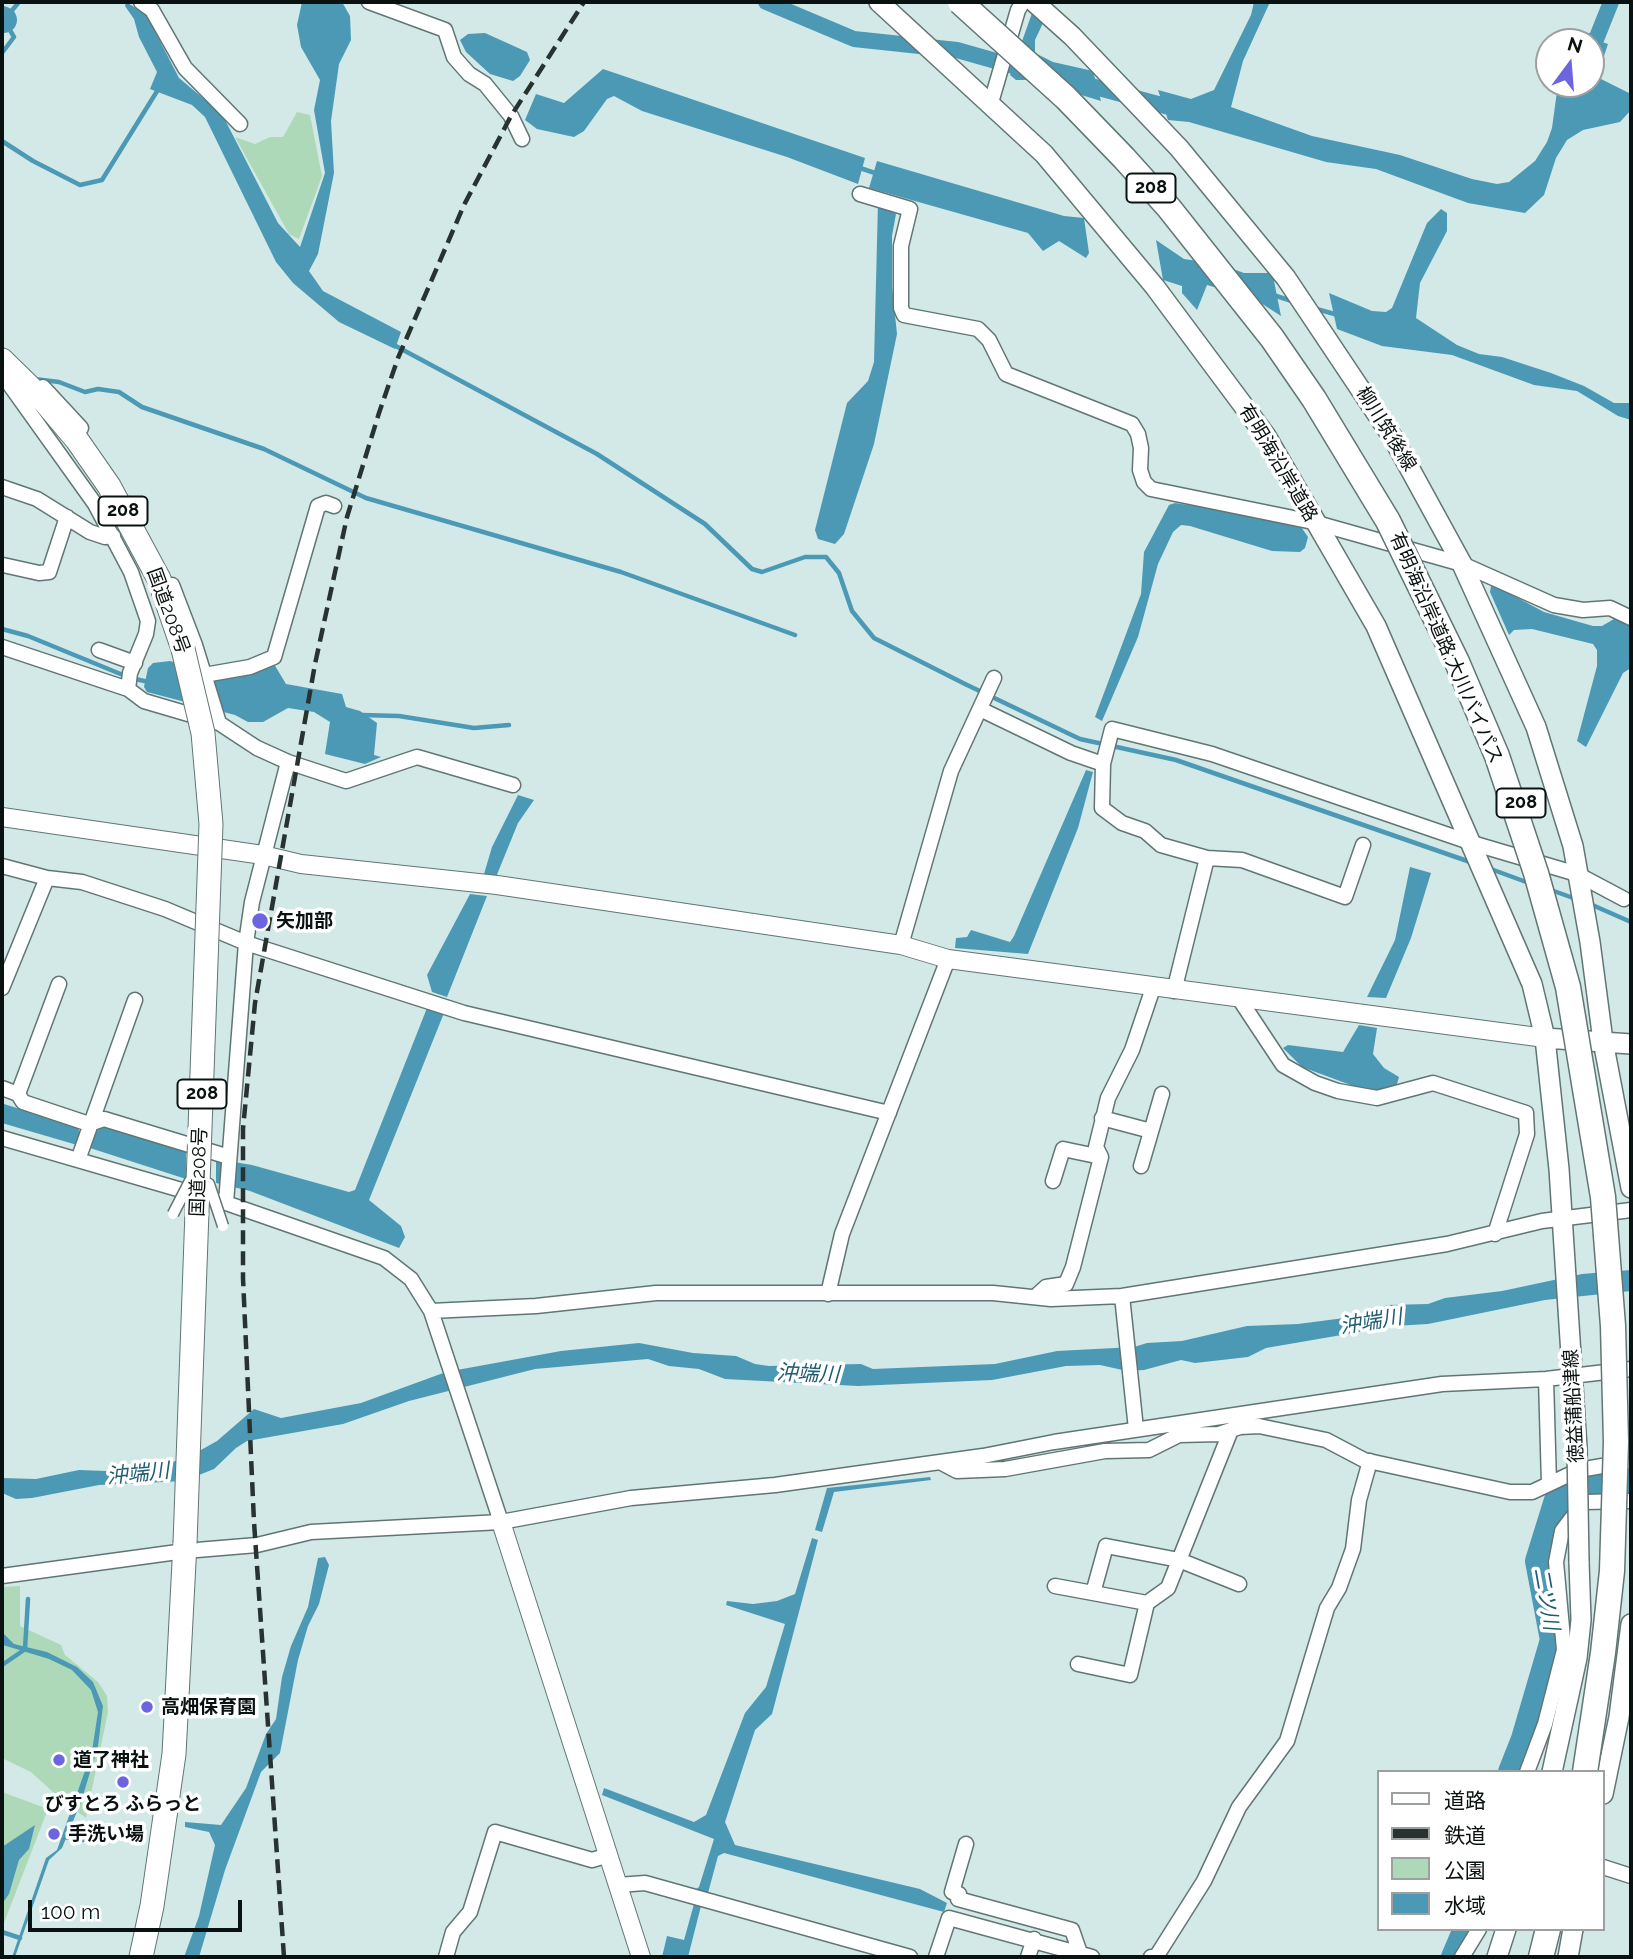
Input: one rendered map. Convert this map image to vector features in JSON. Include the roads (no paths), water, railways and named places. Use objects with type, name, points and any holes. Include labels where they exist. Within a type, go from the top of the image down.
[{"type":"highway","name":"有明海沿岸道路;大川バイパス","points":[[960,2],[1066,98],[1124,158],[1169,208],[1272,338],[1314,399],[1388,521],[1457,662],[1497,756],[1536,873],[1568,986],[1603,1197],[1613,1326],[1615,1455],[1612,1571],[1585,1770]]},
{"type":"highway","name":"有明海沿岸道路;大川バイパス","points":[[975,2],[1073,93],[1175,204],[1231,271],[1321,394],[1394,518],[1432,591],[1504,754],[1544,872],[1575,984],[1598,1101],[1622,1325],[1625,1442],[1620,1573],[1612,1654],[1593,1770]]},
{"type":"highway","name":"国道208号","points":[[2,359],[77,440],[130,523],[159,579],[183,649],[204,733],[211,824],[185,1547],[174,1754],[152,1906],[141,1957]]},
{"type":"highway","points":[[1541,1957],[1548,1931]]},
{"type":"highway","points":[[1549,1957],[1556,1931]]},
{"type":"main road","name":"有明海沿岸道路","points":[[879,2],[1044,154],[1155,287],[1266,436],[1313,522],[1376,626],[1532,984],[1545,1038]]},
{"type":"main road","name":"柳川筑後線","points":[[1034,2],[1072,36],[1179,148],[1286,278],[1393,438],[1462,564],[1536,727],[1573,846],[1590,942],[1603,1041]]},
{"type":"main road","points":[[1545,1038],[1631,1044]]},
{"type":"main road","name":"徳益蒲船津線","points":[[1545,1038],[1562,1222],[1577,1448],[1581,1620],[1577,1658],[1552,1770]]},
{"type":"main road","points":[[1603,1041],[1631,1188]]},
{"type":"main road","points":[[1605,1784],[1619,1717],[1631,1624]]},
{"type":"main road","points":[[1497,1957],[1505,1931]]},
{"type":"main road","points":[[1568,1957],[1573,1931]]},
{"type":"street","points":[[141,2],[152,10],[185,68],[240,124]]},
{"type":"street","points":[[369,2],[445,30],[454,57],[469,74],[485,84],[511,116],[522,139]]},
{"type":"street","points":[[990,106],[1018,10],[1023,2]]},
{"type":"street","points":[[860,194],[911,209],[901,246],[901,308],[904,315],[978,329],[989,340],[1006,374],[1132,424],[1138,434],[1141,448],[1140,470],[1144,482],[1151,489],[1313,522],[1462,564],[1554,605],[1583,610],[1610,608],[1631,618]]},
{"type":"street","points":[[2,374],[32,392],[102,457],[130,503],[155,587],[128,690]]},
{"type":"street","points":[[32,392],[59,451],[113,536],[155,587],[203,670],[218,718]]},
{"type":"street","points":[[2,487],[37,499],[90,532],[105,537],[113,536]]},
{"type":"street","points":[[203,670],[250,667],[274,657],[318,506],[327,503],[334,506]]},
{"type":"street","points":[[4,565],[39,573],[49,572],[67,517]]},
{"type":"street","points":[[2,647],[128,690],[144,701],[218,718],[257,748],[288,762],[346,781],[417,757],[513,785]]},
{"type":"street","points":[[99,650],[138,656]]},
{"type":"street","points":[[901,945],[951,771],[992,682]]},
{"type":"street","points":[[981,706],[1072,753],[1104,759]]},
{"type":"street","points":[[1363,845],[1345,897],[1242,860],[1207,858],[1161,845],[1145,831],[1102,808],[1104,759],[1112,729],[1212,754],[1472,843],[1624,899]]},
{"type":"street","points":[[226,1197],[246,943],[263,855],[288,762]]},
{"type":"street","points":[[2,817],[263,855],[301,864],[497,885],[901,945],[948,959],[1240,1000],[1545,1038]]},
{"type":"street","points":[[1174,991],[1207,858]]},
{"type":"street","points":[[2,866],[47,878],[94,886],[165,909],[246,943],[464,1013],[890,1113]]},
{"type":"street","points":[[2,988],[47,878]]},
{"type":"street","points":[[828,1294],[842,1234],[948,959]]},
{"type":"street","points":[[18,1094],[59,984]]},
{"type":"street","points":[[1035,1297],[1046,1287],[1066,1284],[1101,1157],[1096,1147],[1102,1118],[1108,1098],[1132,1050],[1153,988]]},
{"type":"street","points":[[78,1160],[135,1000]]},
{"type":"street","points":[[1240,1000],[1283,1065],[1315,1083],[1338,1091],[1377,1098],[1433,1083],[1526,1113],[1527,1134],[1495,1234]]},
{"type":"street","points":[[2,1088],[18,1094],[23,1102],[89,1124],[104,1119],[229,1157]]},
{"type":"street","points":[[1142,1166],[1162,1094]]},
{"type":"street","points":[[1102,1118],[1151,1131]]},
{"type":"street","points":[[2,1138],[226,1197],[384,1258],[411,1279],[431,1311],[442,1337],[641,1957]]},
{"type":"street","points":[[1053,1181],[1063,1149],[1101,1157]]},
{"type":"street","points":[[173,1214],[190,1181],[199,1180],[209,1184],[223,1226]]},
{"type":"street","points":[[431,1311],[536,1306],[656,1293],[993,1293],[1123,1301],[1631,1210]]},
{"type":"street","points":[[1123,1301],[1135,1424]]},
{"type":"street","points":[[2,1576],[185,1547],[257,1545],[311,1532],[500,1517],[631,1498],[775,1485],[940,1462],[1135,1424],[1441,1384],[1546,1379],[1572,1369],[1631,1369]]},
{"type":"street","points":[[1546,1379],[1549,1484]]},
{"type":"street","points":[[940,1462],[957,1471],[1005,1469],[1105,1451],[1149,1450],[1179,1435],[1219,1434],[1259,1426],[1326,1440],[1370,1461],[1510,1492],[1532,1492],[1579,1470],[1631,1461]]},
{"type":"street","points":[[1078,1664],[1130,1675],[1147,1603],[1168,1588],[1231,1430]]},
{"type":"street","points":[[1151,1957],[1156,1956],[1204,1881],[1239,1807],[1287,1741],[1327,1608],[1339,1588],[1353,1549],[1359,1500],[1370,1461]]},
{"type":"street","points":[[1528,1770],[1545,1724],[1564,1650],[1556,1562],[1562,1531],[1584,1502],[1631,1500]]},
{"type":"street","points":[[1093,1593],[1106,1546],[1179,1560],[1239,1584]]},
{"type":"street","points":[[1055,1586],[1147,1603]]},
{"type":"street","points":[[446,1957],[453,1932],[470,1912],[495,1832],[592,1860],[609,1855]]},
{"type":"street","points":[[966,1844],[952,1892],[959,1894],[958,1899],[1072,1930],[1086,1955]]},
{"type":"street","points":[[1605,1868],[1631,1876]]},
{"type":"street","points":[[618,1885],[639,1882],[886,1954],[911,1957]]},
{"type":"street","points":[[936,1957],[949,1918],[1086,1955]]},
{"type":"street","points":[[1462,1957],[1478,1931]]},
{"type":"street","points":[[1028,1957],[1034,1939]]},
{"type":"water","points":[[126,2],[146,14],[179,78],[222,114],[278,223],[300,247],[325,173],[314,110],[320,80],[301,47],[297,25],[302,2],[342,2],[350,16],[351,40],[339,64],[331,121],[334,173],[318,254],[309,271],[323,291],[401,332],[395,349],[339,322],[293,283],[276,262],[205,117],[192,105],[150,89],[157,72],[139,37],[134,19],[125,6]]},
{"type":"water","points":[[1036,2],[1053,2],[1035,40],[1035,53],[1053,62],[1093,71],[1101,101],[1032,80],[1016,80],[1010,75]]},
{"type":"water","points":[[1254,2],[1270,2],[1243,61],[1231,107],[1312,136],[1400,155],[1472,179],[1497,184],[1509,182],[1535,161],[1552,128],[1556,98],[1605,98],[1605,81],[1631,94],[1631,110],[1620,122],[1583,130],[1567,140],[1556,158],[1544,195],[1525,213],[1468,203],[1376,169],[1326,162],[1189,122],[1168,120],[1158,90],[1191,99],[1214,90],[1251,15]]},
{"type":"water","points":[[485,33],[527,52],[530,60],[520,76],[513,81],[490,74],[466,52],[460,40],[468,34]]},
{"type":"water","points":[[603,69],[865,158],[858,184],[787,157],[642,111],[614,96],[607,99],[584,131],[574,137],[537,129],[525,120],[536,94],[564,103]]},
{"type":"water","points":[[877,161],[1064,216],[1084,218],[1089,253],[1086,258],[1059,241],[1043,251],[1028,233],[869,188]]},
{"type":"water","points":[[878,202],[896,214],[892,236],[892,286],[897,334],[874,444],[844,534],[835,544],[818,539],[815,530],[847,403],[868,381],[874,362]]},
{"type":"water","points":[[1441,209],[1447,213],[1447,231],[1420,283],[1416,318],[1457,345],[1479,354],[1502,357],[1551,373],[1584,386],[1614,403],[1631,403],[1631,420],[1618,416],[1577,391],[1534,385],[1452,355],[1382,346],[1337,329],[1329,293],[1372,311],[1386,312],[1392,308],[1427,223]]},
{"type":"water","points":[[1156,240],[1184,259],[1219,264],[1244,273],[1270,273],[1273,276],[1281,316],[1253,298],[1207,285],[1197,310],[1182,293],[1182,286],[1163,280]]},
{"type":"water","points":[[1175,503],[1297,521],[1308,537],[1305,548],[1300,552],[1272,551],[1181,525],[1173,532],[1158,564],[1138,637],[1102,721],[1095,717],[1141,594],[1144,552],[1169,505]]},
{"type":"water","points":[[1492,580],[1502,585],[1505,591],[1544,612],[1593,626],[1602,626],[1619,616],[1631,623],[1631,668],[1623,673],[1586,747],[1577,741],[1597,666],[1597,650],[1593,644],[1532,629],[1514,630],[1509,635],[1490,592]]},
{"type":"water","points":[[170,661],[224,677],[274,664],[286,684],[342,694],[346,707],[360,711],[377,723],[374,755],[381,757],[365,764],[325,754],[330,722],[314,712],[288,708],[263,722],[248,722],[235,715],[147,692],[144,687],[148,668],[153,663]]},
{"type":"water","points":[[1086,770],[1093,772],[1078,828],[1028,954],[955,948],[956,938],[967,937],[971,930],[1010,942]]},
{"type":"water","points":[[518,795],[534,800],[518,823],[496,877],[484,874],[492,847]]},
{"type":"water","points":[[1410,867],[1431,873],[1411,938],[1386,998],[1367,997],[1395,940]]},
{"type":"water","points":[[470,894],[487,896],[447,997],[432,992],[427,975]]},
{"type":"water","points":[[427,1008],[444,1013],[369,1200],[401,1226],[405,1237],[399,1248],[250,1191],[216,1183],[216,1159],[252,1165],[349,1192],[355,1190]]},
{"type":"water","points":[[1359,1025],[1377,1028],[1373,1054],[1384,1068],[1399,1077],[1397,1084],[1375,1094],[1302,1067],[1283,1048],[1288,1045],[1343,1052]]},
{"type":"water","points":[[2,1098],[4,1104],[77,1127],[80,1132],[77,1145],[2,1123]]},
{"type":"water","points":[[103,1126],[186,1150],[186,1179],[90,1148],[94,1133]]},
{"type":"water","name":"沖端川","points":[[1631,1270],[1631,1291],[1545,1300],[1428,1324],[1394,1326],[1266,1348],[1248,1357],[1195,1363],[1181,1360],[1144,1370],[1127,1371],[1100,1365],[1066,1366],[992,1380],[858,1386],[725,1379],[699,1369],[669,1366],[648,1359],[535,1369],[409,1401],[343,1424],[247,1441],[214,1469],[184,1481],[99,1485],[32,1498],[16,1499],[2,1493],[2,1478],[36,1479],[79,1470],[106,1471],[183,1460],[217,1441],[254,1409],[281,1418],[361,1403],[446,1372],[561,1351],[639,1343],[693,1353],[736,1356],[755,1364],[769,1366],[861,1364],[873,1369],[995,1364],[1057,1351],[1134,1347],[1147,1343],[1182,1341],[1247,1326],[1298,1324],[1352,1317],[1370,1314],[1387,1305],[1428,1304],[1445,1298],[1502,1291],[1582,1274]]},
{"type":"water","points":[[930,1477],[931,1480],[834,1492],[822,1532],[815,1530],[827,1488]]},
{"type":"water","points":[[812,1538],[818,1540],[772,1714],[755,1730],[725,1822],[735,1845],[920,1889],[947,1903],[944,1912],[724,1853],[718,1856],[708,1893],[694,1891],[699,1887],[714,1839],[602,1795],[604,1788],[694,1822],[706,1815],[745,1713],[766,1687],[785,1624],[726,1605],[727,1601],[753,1604],[777,1601],[795,1594]]},
{"type":"water","points":[[325,1557],[329,1565],[319,1604],[308,1626],[298,1660],[280,1753],[261,1772],[225,1870],[199,1957],[184,1957],[199,1916],[215,1845],[209,1832],[185,1827],[185,1822],[221,1825],[246,1788],[266,1734],[276,1719],[282,1677],[291,1646],[308,1607],[318,1558]]},
{"type":"water","points":[[2,1632],[14,1644],[47,1652],[77,1667],[93,1682],[103,1706],[98,1746],[81,1802],[62,1848],[49,1860],[15,1957],[12,1957],[46,1858],[57,1850],[92,1751],[98,1712],[91,1690],[72,1670],[49,1659],[3,1645]]},
{"type":"water","points":[[35,1825],[29,1849],[19,1860],[9,1894],[2,1904],[2,1847]]},
{"type":"water","points":[[694,1904],[701,1906],[688,1957],[662,1957],[667,1936],[684,1940]]},
{"type":"waterway","points":[[2,53],[14,37],[4,20],[19,2]]},
{"type":"waterway","points":[[766,2],[854,39],[957,50],[1031,71]]},
{"type":"waterway","points":[[1601,28],[1611,2]]},
{"type":"waterway","points":[[1080,83],[1184,111]]},
{"type":"waterway","points":[[2,141],[33,161],[80,185],[102,180],[159,88]]},
{"type":"waterway","points":[[857,167],[878,174]]},
{"type":"waterway","points":[[1273,295],[1295,302]]},
{"type":"waterway","points":[[1313,308],[1338,315]]},
{"type":"waterway","points":[[392,344],[597,454],[705,524],[752,569],[762,572],[805,557],[826,557],[839,573],[852,611],[874,638],[965,684],[1080,739],[1176,760],[1473,863]]},
{"type":"waterway","points":[[34,379],[59,382],[85,392],[98,389],[119,392],[142,407],[264,449],[366,498],[621,572],[795,635]]},
{"type":"waterway","points":[[2,629],[28,636],[123,675]]},
{"type":"waterway","points":[[135,679],[149,682]]},
{"type":"waterway","points":[[361,715],[399,716],[474,728],[509,725]]},
{"type":"waterway","points":[[1488,868],[1529,883]]},
{"type":"waterway","points":[[1551,890],[1576,899]]},
{"type":"waterway","points":[[1590,904],[1631,922]]},
{"type":"waterway","name":"二ツ川","points":[[1512,1770],[1524,1739],[1553,1640],[1538,1561],[1557,1500],[1600,1483],[1631,1481]]},
{"type":"waterway","points":[[25,1649],[28,1599]]},
{"type":"waterway","points":[[2,1665],[24,1650]]},
{"type":"waterway","points":[[64,1837],[82,1840],[120,1832]]},
{"type":"waterway","name":"二ツ川","points":[[1454,1957],[1465,1931]]},
{"type":"waterway","points":[[2,1932],[20,1938]]},
{"type":"railway","points":[[284,1957],[254,1522],[243,1278],[243,1129],[255,1003],[315,664],[347,517],[379,413],[398,358],[464,205],[511,116],[584,2]]},
{"type":"place","name":"矢加部","points":[[260,921]]},
{"type":"place","name":"高畑保育園","points":[[147,1707]]},
{"type":"place","name":"道了神社","points":[[59,1760]]},
{"type":"place","name":"びすとろ ふらっと","points":[[123,1782]]},
{"type":"place","name":"手洗い場","points":[[54,1834]]}]
